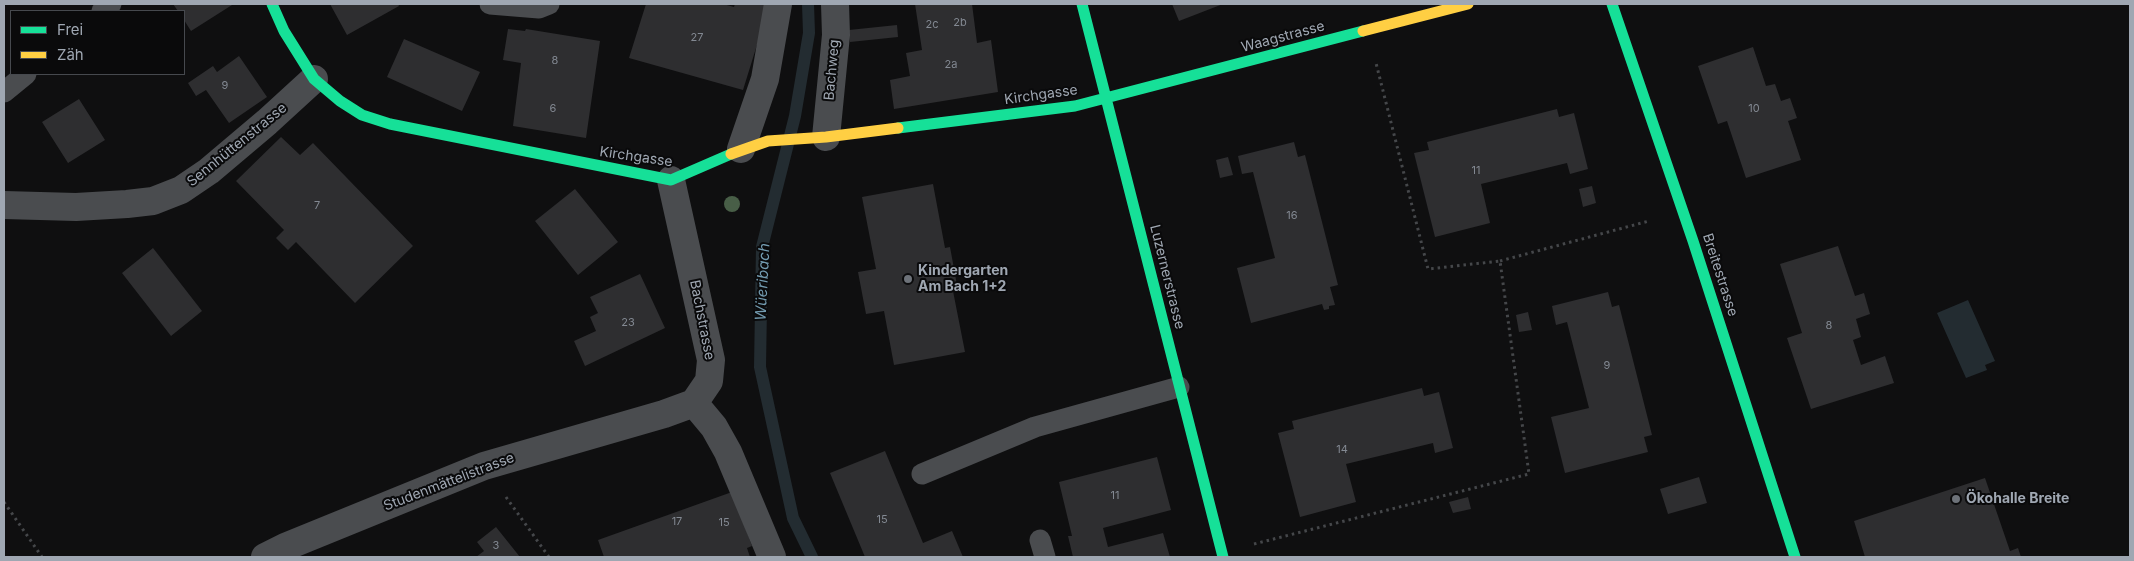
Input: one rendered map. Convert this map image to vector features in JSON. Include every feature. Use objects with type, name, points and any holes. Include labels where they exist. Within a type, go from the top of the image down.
[{"type":"street","name":"Kirchgasse","points":[[272,4],[284,31],[314,79],[347,106],[362,115],[390,124],[671,180],[741,149],[768,141],[815,138],[1075,106],[1107,99]]},
{"type":"street","points":[[741,149],[765,79],[778,4]]},
{"type":"street","name":"Bachweg","points":[[815,138],[836,36],[835,4]]},
{"type":"street","name":"Luzernerstrasse","points":[[1082,4],[1222,557]]},
{"type":"street","name":"Waagstrasse","points":[[1107,99],[1468,4]]},
{"type":"street","name":"Breitestrasse","points":[[1612,4],[1694,241],[1795,557]]},
{"type":"street","name":"Sennhüttenstrasse","points":[[4,205],[76,207],[128,204],[153,201],[181,190],[209,171],[253,135],[314,79]]},
{"type":"street","name":"Bachstrasse","points":[[671,180],[712,360],[709,381],[694,403]]},
{"type":"street","points":[[694,403],[714,427],[728,452],[772,557]]},
{"type":"street","name":"Studenmättelistrasse","points":[[265,557],[285,546],[484,466],[664,414],[694,403]]},
{"type":"lane","points":[[490,4],[539,8],[548,4]]},
{"type":"lane","points":[[4,92],[25,75]]},
{"type":"lane","points":[[922,474],[1035,427],[1180,387]]},
{"type":"path","points":[[1375,58],[1428,269],[1500,261],[1654,219]]},
{"type":"path","points":[[1251,544],[1529,474],[1500,261]]},
{"type":"path","points":[[484,466],[549,557]]},
{"type":"path","points":[[4,502],[42,557]]},
{"type":"shaded area","points":[[1968,300],[1995,361],[1985,365],[1987,370],[1966,378],[1937,313]]},
{"type":"building","points":[[173,4],[232,5],[191,31],[185,22],[185,10],[177,10]]},
{"type":"building","points":[[330,4],[398,4],[399,6],[347,35]]},
{"type":"building","points":[[646,4],[723,4],[734,7],[735,4],[765,4],[765,19],[743,90],[629,58]]},
{"type":"building","points":[[915,4],[972,4],[977,43],[991,40],[998,92],[894,109],[890,80],[910,76],[906,53],[922,50]]},
{"type":"building","points":[[1172,4],[1223,4],[1179,21]]},
{"type":"building","points":[[897,25],[898,37],[850,42],[849,30]]},
{"type":"building","points":[[508,29],[525,31],[526,29],[600,41],[586,138],[513,126],[521,63],[503,60]]},
{"type":"building","points":[[404,39],[480,72],[462,111],[387,77]]},
{"type":"building","points":[[1753,47],[1766,86],[1775,84],[1781,101],[1790,98],[1797,118],[1788,121],[1801,160],[1746,178],[1727,121],[1718,124],[1698,66]]},
{"type":"building","points":[[239,56],[267,97],[229,123],[206,90],[196,96],[188,83],[213,66],[217,72]]},
{"type":"building","points":[[79,99],[105,140],[68,163],[42,122]]},
{"type":"building","points":[[1557,109],[1559,117],[1574,113],[1588,169],[1570,174],[1567,163],[1481,184],[1490,223],[1435,237],[1414,153],[1429,150],[1427,142]]},
{"type":"building","points":[[281,137],[300,155],[313,143],[413,246],[355,303],[296,242],[288,250],[276,238],[284,230],[236,181]]},
{"type":"building","points":[[1294,142],[1298,157],[1305,155],[1338,285],[1330,287],[1335,305],[1329,306],[1329,309],[1324,310],[1322,304],[1251,323],[1237,268],[1275,258],[1253,172],[1242,174],[1238,156]]},
{"type":"building","points":[[1228,157],[1233,175],[1220,178],[1216,160]]},
{"type":"building","name":"Kindergarten Am Bach 1+2","points":[[933,184],[945,248],[950,247],[957,285],[952,286],[965,352],[894,365],[884,311],[866,314],[858,272],[876,269],[862,197]]},
{"type":"building","points":[[1592,186],[1596,203],[1583,207],[1579,189]]},
{"type":"building","points":[[575,189],[618,242],[578,275],[535,221]]},
{"type":"building","points":[[1838,246],[1855,296],[1864,293],[1870,314],[1856,319],[1861,337],[1853,340],[1861,365],[1885,356],[1894,383],[1811,409],[1787,338],[1802,333],[1780,264]]},
{"type":"building","points":[[153,248],[202,311],[171,336],[122,273]]},
{"type":"building","points":[[640,274],[665,328],[585,366],[574,341],[596,331],[590,317],[598,313],[590,297]]},
{"type":"building","points":[[1608,292],[1612,307],[1619,305],[1652,435],[1644,437],[1648,452],[1565,473],[1551,417],[1589,408],[1567,322],[1556,325],[1552,306]]},
{"type":"building","points":[[1528,312],[1532,330],[1519,332],[1516,315]]},
{"type":"building","points":[[1422,388],[1424,396],[1439,392],[1453,448],[1435,453],[1433,443],[1346,464],[1356,502],[1300,517],[1278,433],[1294,429],[1292,421]]},
{"type":"building","points":[[885,451],[923,543],[952,531],[963,557],[865,557],[830,473]]},
{"type":"building","points":[[1157,457],[1171,510],[1103,528],[1108,547],[1163,533],[1170,557],[1073,557],[1068,536],[1072,536],[1059,482]]},
{"type":"building","points":[[1699,477],[1707,503],[1668,514],[1660,489]]},
{"type":"building","name":"Ökohalle Breite","points":[[1985,478],[2010,551],[2018,548],[2021,557],[1865,557],[1854,521]]},
{"type":"building","points":[[732,492],[752,546],[747,548],[750,557],[604,557],[598,540]]},
{"type":"building","points":[[1468,497],[1471,509],[1453,513],[1449,502]]},
{"type":"building","points":[[496,527],[520,557],[476,557],[484,551],[477,542]]},
{"type":"waterway","name":"Wüeribach","points":[[808,4],[809,33],[795,116],[762,247],[760,367],[793,518],[812,557]]},
{"type":"traffic: fast","points":[[272,4],[284,31],[314,79],[340,101],[362,115],[390,124],[671,180],[731,154]]},
{"type":"traffic: fast","points":[[1082,4],[1223,557]]},
{"type":"traffic: fast","points":[[1612,4],[1693,241],[1795,557]]},
{"type":"traffic: fast","points":[[898,128],[1075,106],[1363,31]]},
{"type":"traffic: slow","points":[[1363,31],[1468,4]]},
{"type":"traffic: slow","points":[[731,154],[768,141],[826,137],[898,128]]},
{"type":"place","name":"Kindergarten Am Bach 1+2","points":[[908,279]]},
{"type":"place","name":"Ökohalle Breite","points":[[1956,499]]}]
